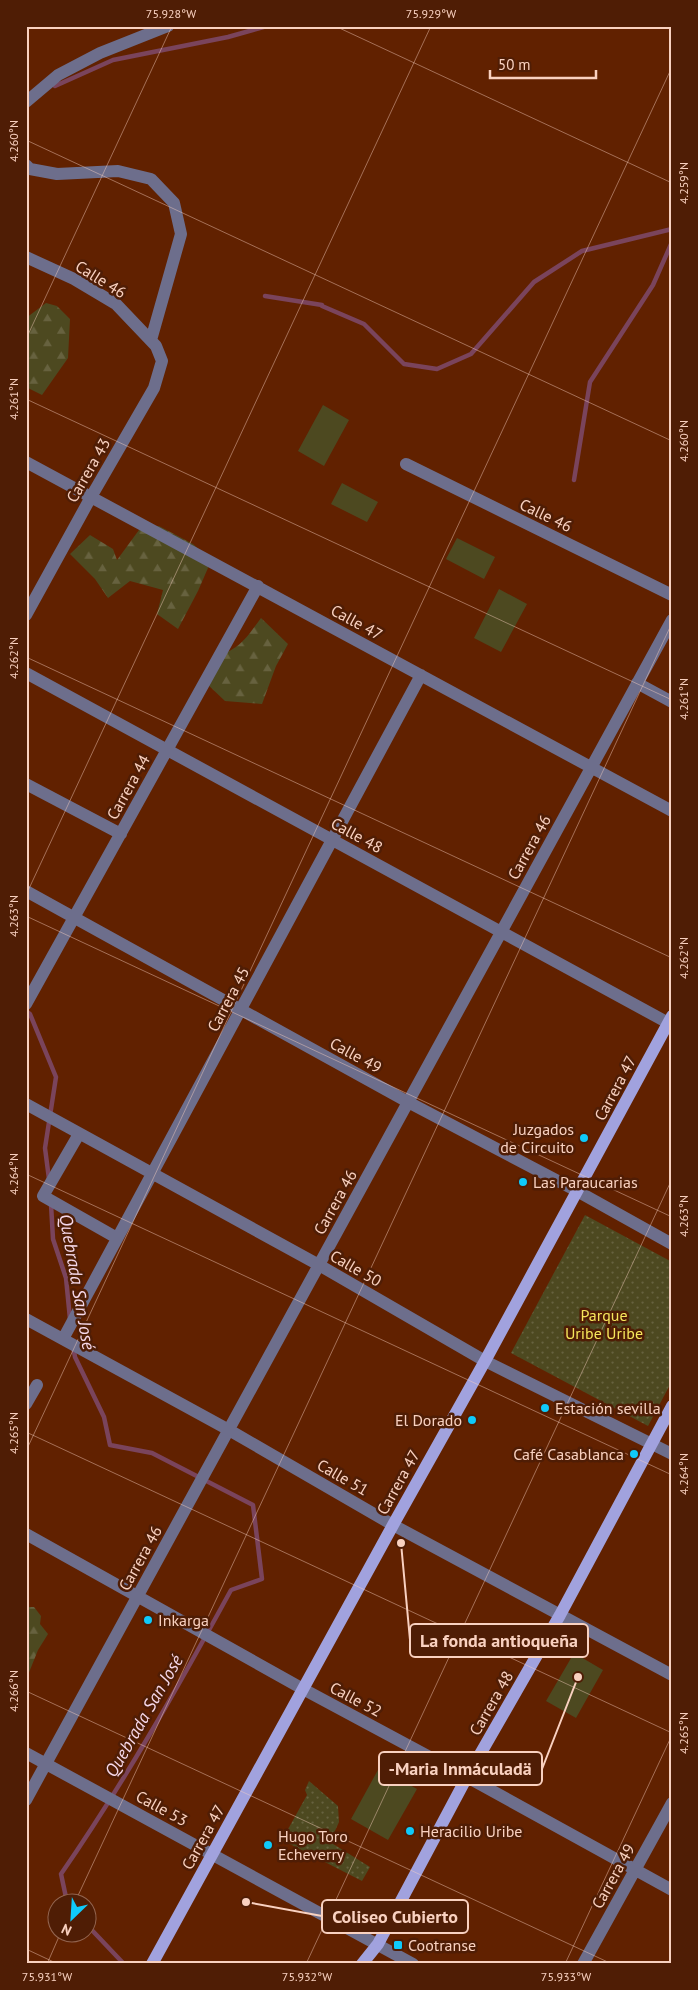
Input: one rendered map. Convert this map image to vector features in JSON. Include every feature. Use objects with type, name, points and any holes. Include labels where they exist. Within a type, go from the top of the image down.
[{"type":"main road","name":"Carrera 47","points":[[152,1964],[670,1022]]},
{"type":"main road","name":"Carrera 48","points":[[378,1944],[467,1777],[560,1615],[672,1406]]},
{"type":"main road","points":[[362,1964],[378,1944]]},
{"type":"street","points":[[26,102],[58,75],[100,53],[168,26]]},
{"type":"street","points":[[26,164],[30,169],[56,174],[118,171],[151,179],[174,203],[182,234],[151,340]]},
{"type":"street","name":"Calle 46","points":[[26,257],[74,279],[116,304],[151,340]]},
{"type":"street","name":"Carrera 43","points":[[26,615],[154,388],[162,361],[156,346],[151,340]]},
{"type":"street","name":"Calle 47","points":[[26,462],[672,811]]},
{"type":"street","name":"Calle 46","points":[[406,464],[672,595]]},
{"type":"street","name":"Carrera 44","points":[[26,1004],[258,586]]},
{"type":"street","name":"Carrera 46","points":[[26,1800],[672,620]]},
{"type":"street","name":"Calle 48","points":[[26,673],[670,1022]]},
{"type":"street","name":"Carrera 45","points":[[63,1339],[421,675]]},
{"type":"street","points":[[637,683],[672,702]]},
{"type":"street","points":[[26,784],[121,834]]},
{"type":"street","name":"Calle 49","points":[[26,892],[408,1102],[577,1191],[672,1244]]},
{"type":"street","name":"Calle 50","points":[[26,1104],[319,1265],[485,1361],[672,1454]]},
{"type":"street","points":[[79,1134],[43,1196],[117,1238]]},
{"type":"street","name":"Calle 51","points":[[26,1318],[229,1430],[393,1525],[672,1675]]},
{"type":"street","points":[[26,1404],[37,1385]]},
{"type":"street","name":"Calle 52","points":[[26,1534],[303,1690],[467,1777],[672,1890]]},
{"type":"street","name":"Calle 53","points":[[26,1753],[413,1964]]},
{"type":"street","name":"Carrera 49","points":[[583,1964],[672,1803]]},
{"type":"street","name":"Carrera 48","points":[[367,1964],[378,1944]]},
{"type":"green space","points":[[46,303],[57,306],[70,319],[68,358],[42,395],[26,387],[26,318]]},
{"type":"green space","points":[[323,405],[349,420],[324,466],[298,451]]},
{"type":"green space","points":[[342,483],[378,502],[367,522],[331,504]]},
{"type":"green space","points":[[159,526],[193,544],[211,561],[178,629],[157,614],[163,590],[130,581],[108,598],[95,579],[70,554],[90,535],[113,549],[117,560],[139,530]]},
{"type":"green space","points":[[457,538],[495,557],[484,579],[446,559]]},
{"type":"green space","points":[[499,589],[527,604],[501,652],[474,638]]},
{"type":"green space","points":[[261,618],[288,644],[276,666],[262,704],[225,701],[205,682],[218,656],[238,645]]},
{"type":"green space","name":"Parque Uribe Uribe","points":[[585,1215],[672,1262],[672,1381],[648,1426],[511,1353]]},
{"type":"green space","points":[[26,1607],[34,1607],[41,1616],[40,1624],[48,1634],[38,1650],[26,1680]]},
{"type":"green space","points":[[574,1653],[603,1670],[576,1718],[546,1701]]},
{"type":"green space","points":[[379,1768],[417,1789],[388,1840],[351,1819]]},
{"type":"green space","points":[[309,1781],[338,1806],[339,1822],[330,1842],[370,1867],[362,1881],[282,1840],[307,1795],[305,1790]]},
{"type":"waterway","points":[[55,86],[113,60],[228,37],[267,26]]},
{"type":"waterway","points":[[322,306],[364,324],[404,364],[437,369],[471,354],[534,282],[582,251],[672,229]]},
{"type":"waterway","points":[[574,480],[590,382],[653,285],[672,242]]},
{"type":"waterway","points":[[265,296],[322,305]]},
{"type":"waterway","name":"Quebrada San José","points":[[26,1011],[30,1014],[56,1077],[45,1148],[49,1179]]},
{"type":"waterway","name":"Quebrada San José","points":[[51,1204],[53,1239],[66,1278],[70,1319]]},
{"type":"waterway","name":"Quebrada San José","points":[[65,1892],[61,1874],[107,1805],[150,1734],[231,1590],[262,1579],[253,1505],[152,1453],[110,1445],[104,1417],[75,1357],[73,1346]]},
{"type":"waterway","name":"Quebrada San José","points":[[98,1937],[124,1964]]},
{"type":"place","name":"Juzgados de Circuito","points":[[584,1138]]},
{"type":"place","name":"Las Paraucarias","points":[[523,1182]]},
{"type":"place","name":"Estación sevilla","points":[[545,1408]]},
{"type":"place","name":"El Dorado","points":[[472,1420]]},
{"type":"place","name":"Café Casablanca","points":[[634,1454]]},
{"type":"place","name":"La fonda antioqueña","points":[[401,1543]]},
{"type":"place","name":"Inkarga","points":[[148,1620]]},
{"type":"place","name":"-Maria Inmáculadä","points":[[578,1677]]},
{"type":"place","name":"Heracilio Uribe","points":[[410,1831]]},
{"type":"place","name":"Hugo Toro Echeverry","points":[[268,1845]]},
{"type":"place","name":"Coliseo Cubierto","points":[[246,1902]]},
{"type":"place","name":"Cootranse","points":[[398,1945]]}]
